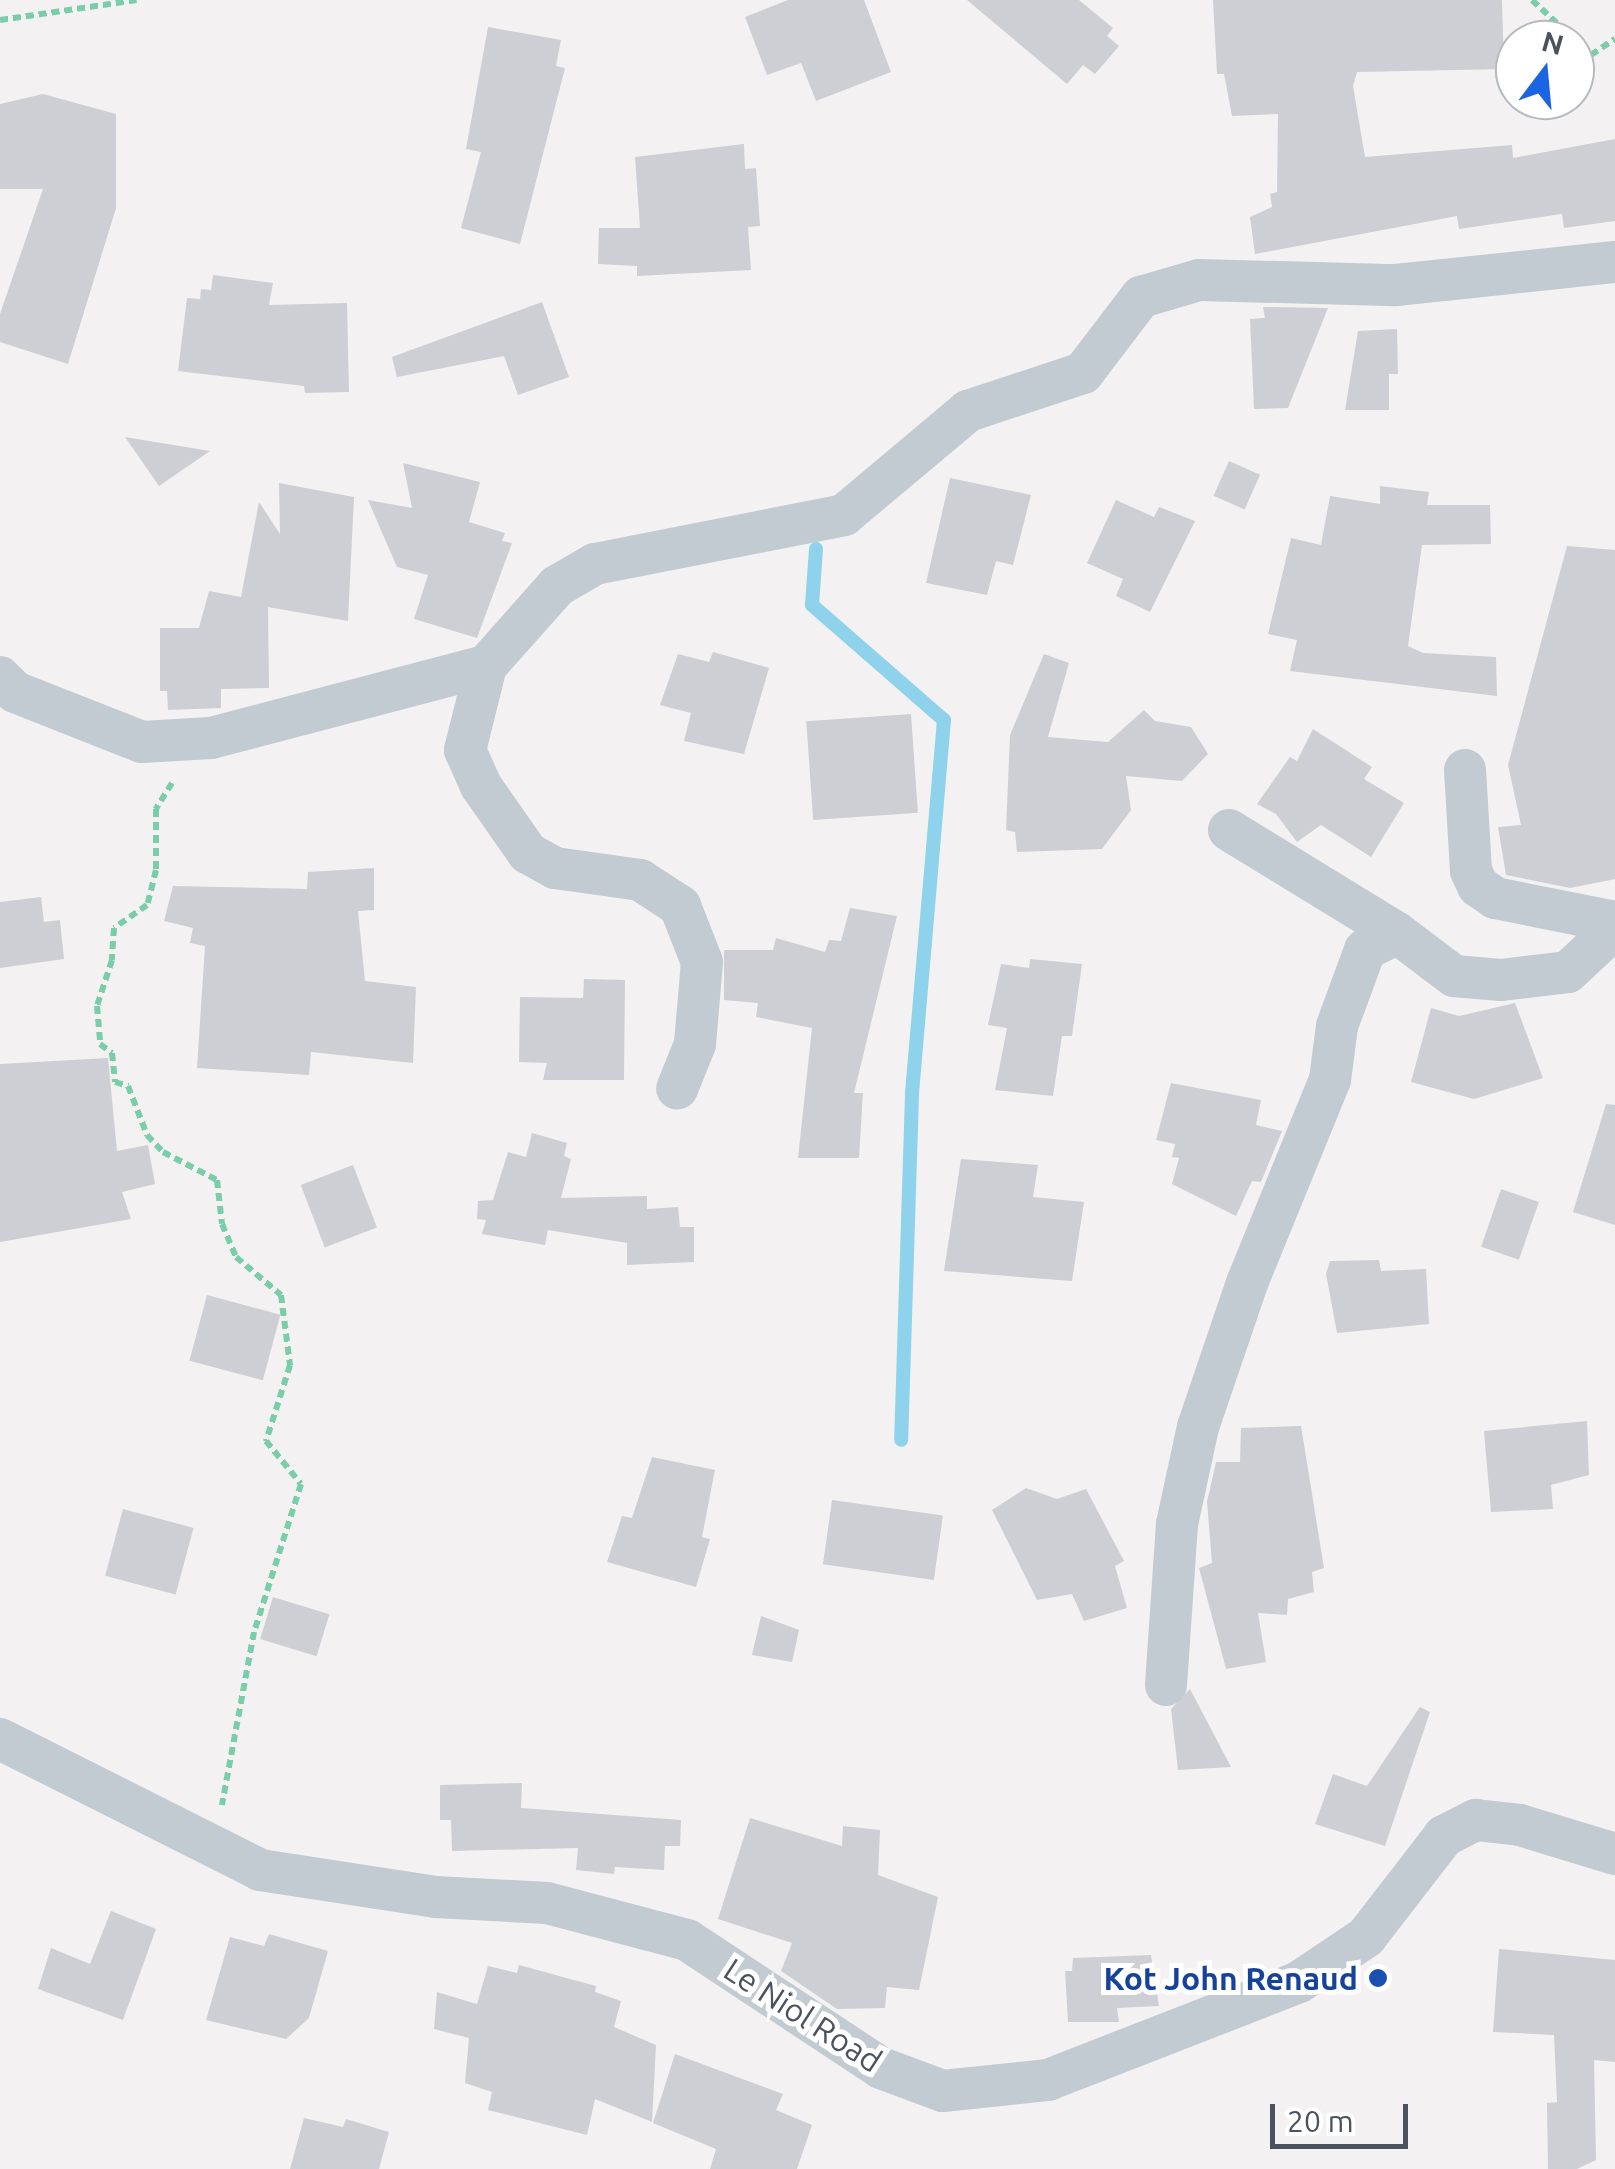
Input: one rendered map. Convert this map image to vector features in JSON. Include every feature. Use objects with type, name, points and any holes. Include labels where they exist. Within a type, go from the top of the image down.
[{"type":"street","points":[[677,1090],[695,1044],[702,962],[680,906],[640,880],[556,868],[528,854],[481,786],[466,750],[486,666],[558,586],[596,564],[844,515],[968,411],[1082,373],[1141,297],[1199,280],[1396,285],[1615,262]]},
{"type":"street","points":[[0,678],[16,692],[142,742],[211,738],[486,666]]},
{"type":"street","points":[[1464,770],[1471,871],[1478,886],[1495,898],[1615,925]]},
{"type":"street","points":[[1230,830],[1397,933],[1454,976],[1500,980],[1568,972],[1615,925]]},
{"type":"street","points":[[1166,1685],[1177,1524],[1198,1427],[1247,1283],[1330,1080],[1338,1026],[1365,950],[1397,933]]},
{"type":"street","name":"Le Niol Road","points":[[0,1739],[260,1870],[436,1898],[547,1902],[687,1940],[881,2068],[943,2091],[1048,2080],[1299,1982],[1366,1937],[1444,1836],[1476,1820],[1520,1825],[1615,1854]]},
{"type":"path","points":[[0,20],[137,0]]},
{"type":"path","points":[[1532,0],[1591,55],[1615,39]]},
{"type":"path","points":[[197,1838],[218,1826],[254,1632],[275,1556],[297,1512],[301,1484],[266,1441],[290,1365],[288,1329],[281,1294],[236,1257],[222,1224],[216,1180],[163,1152],[147,1135],[128,1086],[115,1082],[112,1053],[100,1044],[97,1006],[112,960],[114,928],[147,904],[156,870],[156,809],[185,760],[211,738]]},
{"type":"building","points":[[788,0],[864,0],[891,72],[816,101],[801,63],[767,75],[745,17]]},
{"type":"building","points":[[967,0],[1079,0],[1113,28],[1107,36],[1119,46],[1095,74],[1083,65],[1067,84]]},
{"type":"building","points":[[1213,0],[1502,0],[1503,20],[1495,20],[1495,69],[1357,72],[1353,86],[1365,157],[1512,145],[1513,158],[1615,139],[1615,221],[1564,228],[1562,214],[1459,229],[1457,216],[1255,254],[1250,217],[1272,207],[1270,194],[1277,192],[1278,114],[1232,116],[1224,74],[1217,74]]},
{"type":"building","points":[[488,27],[561,40],[556,66],[565,68],[520,244],[461,228],[481,152],[466,149]]},
{"type":"building","points":[[43,94],[116,114],[116,208],[68,364],[0,342],[0,314],[43,189],[0,189],[0,104]]},
{"type":"building","points":[[744,144],[745,169],[756,168],[760,226],[748,227],[751,270],[637,276],[637,266],[598,264],[599,228],[640,228],[635,157]]},
{"type":"building","points":[[213,275],[273,283],[269,305],[347,303],[349,392],[305,393],[304,386],[178,371],[187,298],[200,299],[201,289],[211,290]]},
{"type":"building","points":[[542,302],[569,377],[518,395],[504,356],[397,377],[392,357]]},
{"type":"building","points":[[1263,307],[1328,308],[1288,408],[1254,409],[1250,319],[1265,318]]},
{"type":"building","points":[[1397,329],[1398,374],[1389,374],[1389,410],[1345,410],[1358,331]]},
{"type":"building","points":[[125,437],[210,451],[159,486]]},
{"type":"building","points":[[1229,461],[1260,475],[1245,510],[1214,496]]},
{"type":"building","points":[[403,463],[480,482],[469,522],[505,533],[502,541],[512,543],[477,638],[414,619],[428,575],[397,567],[368,500],[412,508]]},
{"type":"building","points":[[950,478],[1031,495],[1013,565],[996,561],[987,595],[926,583]]},
{"type":"building","points":[[279,483],[354,497],[348,621],[268,607],[269,688],[221,689],[221,708],[168,710],[167,691],[160,691],[160,628],[199,628],[209,591],[241,597],[259,502],[280,534]]},
{"type":"building","points":[[1380,486],[1429,492],[1427,505],[1490,505],[1491,544],[1422,545],[1408,646],[1423,653],[1496,657],[1497,696],[1290,671],[1297,640],[1268,634],[1291,538],[1321,545],[1330,496],[1380,504]]},
{"type":"building","points":[[1116,500],[1154,517],[1159,507],[1195,521],[1150,612],[1116,596],[1123,579],[1087,563]]},
{"type":"building","points":[[1567,546],[1615,550],[1615,879],[1570,888],[1506,875],[1498,827],[1521,825],[1508,765]]},
{"type":"building","points":[[713,652],[769,668],[744,754],[684,741],[691,713],[660,705],[678,654],[709,662]]},
{"type":"building","points":[[1044,654],[1069,663],[1048,737],[1108,742],[1144,710],[1155,721],[1191,727],[1208,754],[1182,781],[1126,776],[1131,810],[1102,849],[1017,852],[1015,832],[1006,830],[1010,735]]},
{"type":"building","points":[[911,714],[918,813],[813,820],[806,721]]},
{"type":"building","points":[[1313,729],[1372,767],[1364,779],[1404,803],[1371,857],[1321,825],[1297,842],[1276,814],[1257,804],[1290,757],[1297,761]]},
{"type":"building","points":[[374,868],[374,910],[358,911],[365,981],[416,987],[413,1063],[311,1052],[309,1075],[197,1068],[205,946],[190,943],[193,928],[164,921],[173,886],[307,889],[308,872]]},
{"type":"building","points":[[41,897],[44,922],[60,920],[64,959],[0,968],[0,902]]},
{"type":"building","points":[[850,908],[897,916],[854,1093],[863,1093],[859,1158],[798,1158],[812,1028],[756,1017],[758,1003],[724,1000],[724,950],[773,950],[776,938],[825,952],[829,940],[841,941]]},
{"type":"building","points":[[1030,959],[1082,964],[1072,1036],[1062,1036],[1053,1096],[995,1090],[1007,1028],[988,1025],[1001,964],[1029,968]]},
{"type":"building","points":[[584,979],[625,980],[624,1080],[543,1080],[547,1063],[519,1062],[520,997],[583,998]]},
{"type":"building","points":[[1515,1003],[1543,1078],[1474,1099],[1411,1082],[1431,1008],[1459,1016]]},
{"type":"building","points":[[108,1058],[117,1151],[148,1145],[155,1184],[122,1192],[131,1219],[0,1242],[0,1064]]},
{"type":"building","points":[[1171,1083],[1261,1100],[1256,1125],[1282,1131],[1261,1182],[1252,1181],[1236,1216],[1172,1184],[1179,1158],[1172,1157],[1175,1144],[1156,1140]]},
{"type":"building","points":[[1606,1104],[1615,1105],[1615,1225],[1573,1212]]},
{"type":"building","points":[[532,1133],[567,1143],[564,1156],[571,1159],[561,1198],[647,1196],[647,1209],[678,1207],[680,1227],[694,1227],[694,1262],[627,1265],[627,1243],[548,1230],[545,1245],[482,1234],[486,1220],[477,1219],[478,1201],[493,1200],[508,1152],[526,1157]]},
{"type":"building","points":[[961,1159],[1038,1165],[1033,1197],[1084,1202],[1072,1281],[944,1271]]},
{"type":"building","points":[[353,1165],[377,1228],[325,1248],[301,1185]]},
{"type":"building","points":[[1501,1189],[1539,1202],[1519,1260],[1481,1247]]},
{"type":"building","points":[[1379,1260],[1381,1271],[1426,1269],[1429,1324],[1337,1333],[1326,1274],[1330,1261]]},
{"type":"building","points":[[207,1295],[280,1315],[263,1380],[189,1361]]},
{"type":"building","points":[[1587,1421],[1589,1475],[1551,1485],[1553,1509],[1491,1512],[1484,1431]]},
{"type":"building","points":[[1301,1426],[1324,1568],[1312,1572],[1314,1592],[1288,1599],[1287,1615],[1258,1613],[1266,1662],[1226,1669],[1199,1568],[1212,1563],[1207,1502],[1216,1462],[1240,1462],[1241,1428]]},
{"type":"building","points":[[652,1457],[715,1470],[702,1537],[710,1539],[696,1587],[607,1562],[622,1516],[632,1518]]},
{"type":"building","points":[[1026,1488],[1057,1499],[1086,1489],[1124,1561],[1115,1566],[1127,1608],[1084,1621],[1072,1594],[1037,1600],[992,1510]]},
{"type":"building","points":[[832,1500],[943,1516],[934,1580],[823,1564]]},
{"type":"building","points":[[123,1509],[194,1528],[176,1595],[105,1576]]},
{"type":"building","points":[[273,1597],[329,1614],[317,1656],[260,1639]]},
{"type":"building","points":[[761,1616],[799,1630],[792,1662],[752,1655]]},
{"type":"building","points":[[1190,1689],[1231,1767],[1178,1770],[1171,1709]]},
{"type":"building","points":[[1420,1707],[1430,1712],[1385,1846],[1315,1824],[1333,1774],[1367,1786]]},
{"type":"building","points":[[522,1783],[521,1808],[681,1820],[680,1846],[665,1846],[664,1870],[615,1867],[614,1874],[576,1870],[578,1848],[452,1851],[451,1820],[440,1820],[440,1785]]},
{"type":"building","points":[[750,1818],[842,1846],[843,1826],[880,1830],[878,1875],[938,1897],[919,1990],[887,1987],[885,2008],[837,2009],[781,1971],[792,1943],[718,1919]]},
{"type":"building","points":[[111,1911],[156,1929],[123,2020],[38,1989],[51,1948],[90,1964]]},
{"type":"building","points":[[269,1934],[328,1951],[309,2018],[286,2039],[206,2020],[230,1937],[264,1946]]},
{"type":"building","points":[[1499,1949],[1615,1960],[1615,2062],[1594,2060],[1596,2160],[1577,2169],[1548,2169],[1547,2103],[1557,2102],[1554,2035],[1493,2032]]},
{"type":"building","points":[[1151,1955],[1159,2006],[1117,2008],[1119,2022],[1068,2022],[1065,1971],[1072,1971],[1073,1958]]},
{"type":"building","points":[[519,1965],[596,1986],[595,1992],[621,2001],[614,2027],[656,2045],[652,2122],[595,2099],[587,2135],[488,2110],[492,2092],[465,2083],[469,2038],[434,2029],[437,1992],[477,2004],[488,1966],[517,1973]]},
{"type":"building","points":[[675,2054],[783,2094],[776,2110],[812,2125],[797,2169],[710,2169],[716,2149],[653,2123]]},
{"type":"building","points":[[304,2118],[343,2127],[346,2119],[389,2132],[379,2169],[290,2169]]},
{"type":"waterway","points":[[816,549],[812,605],[944,720],[912,1095],[901,1440]]},
{"type":"place","name":"Kot John Renaud","points":[[1378,1978]]}]
